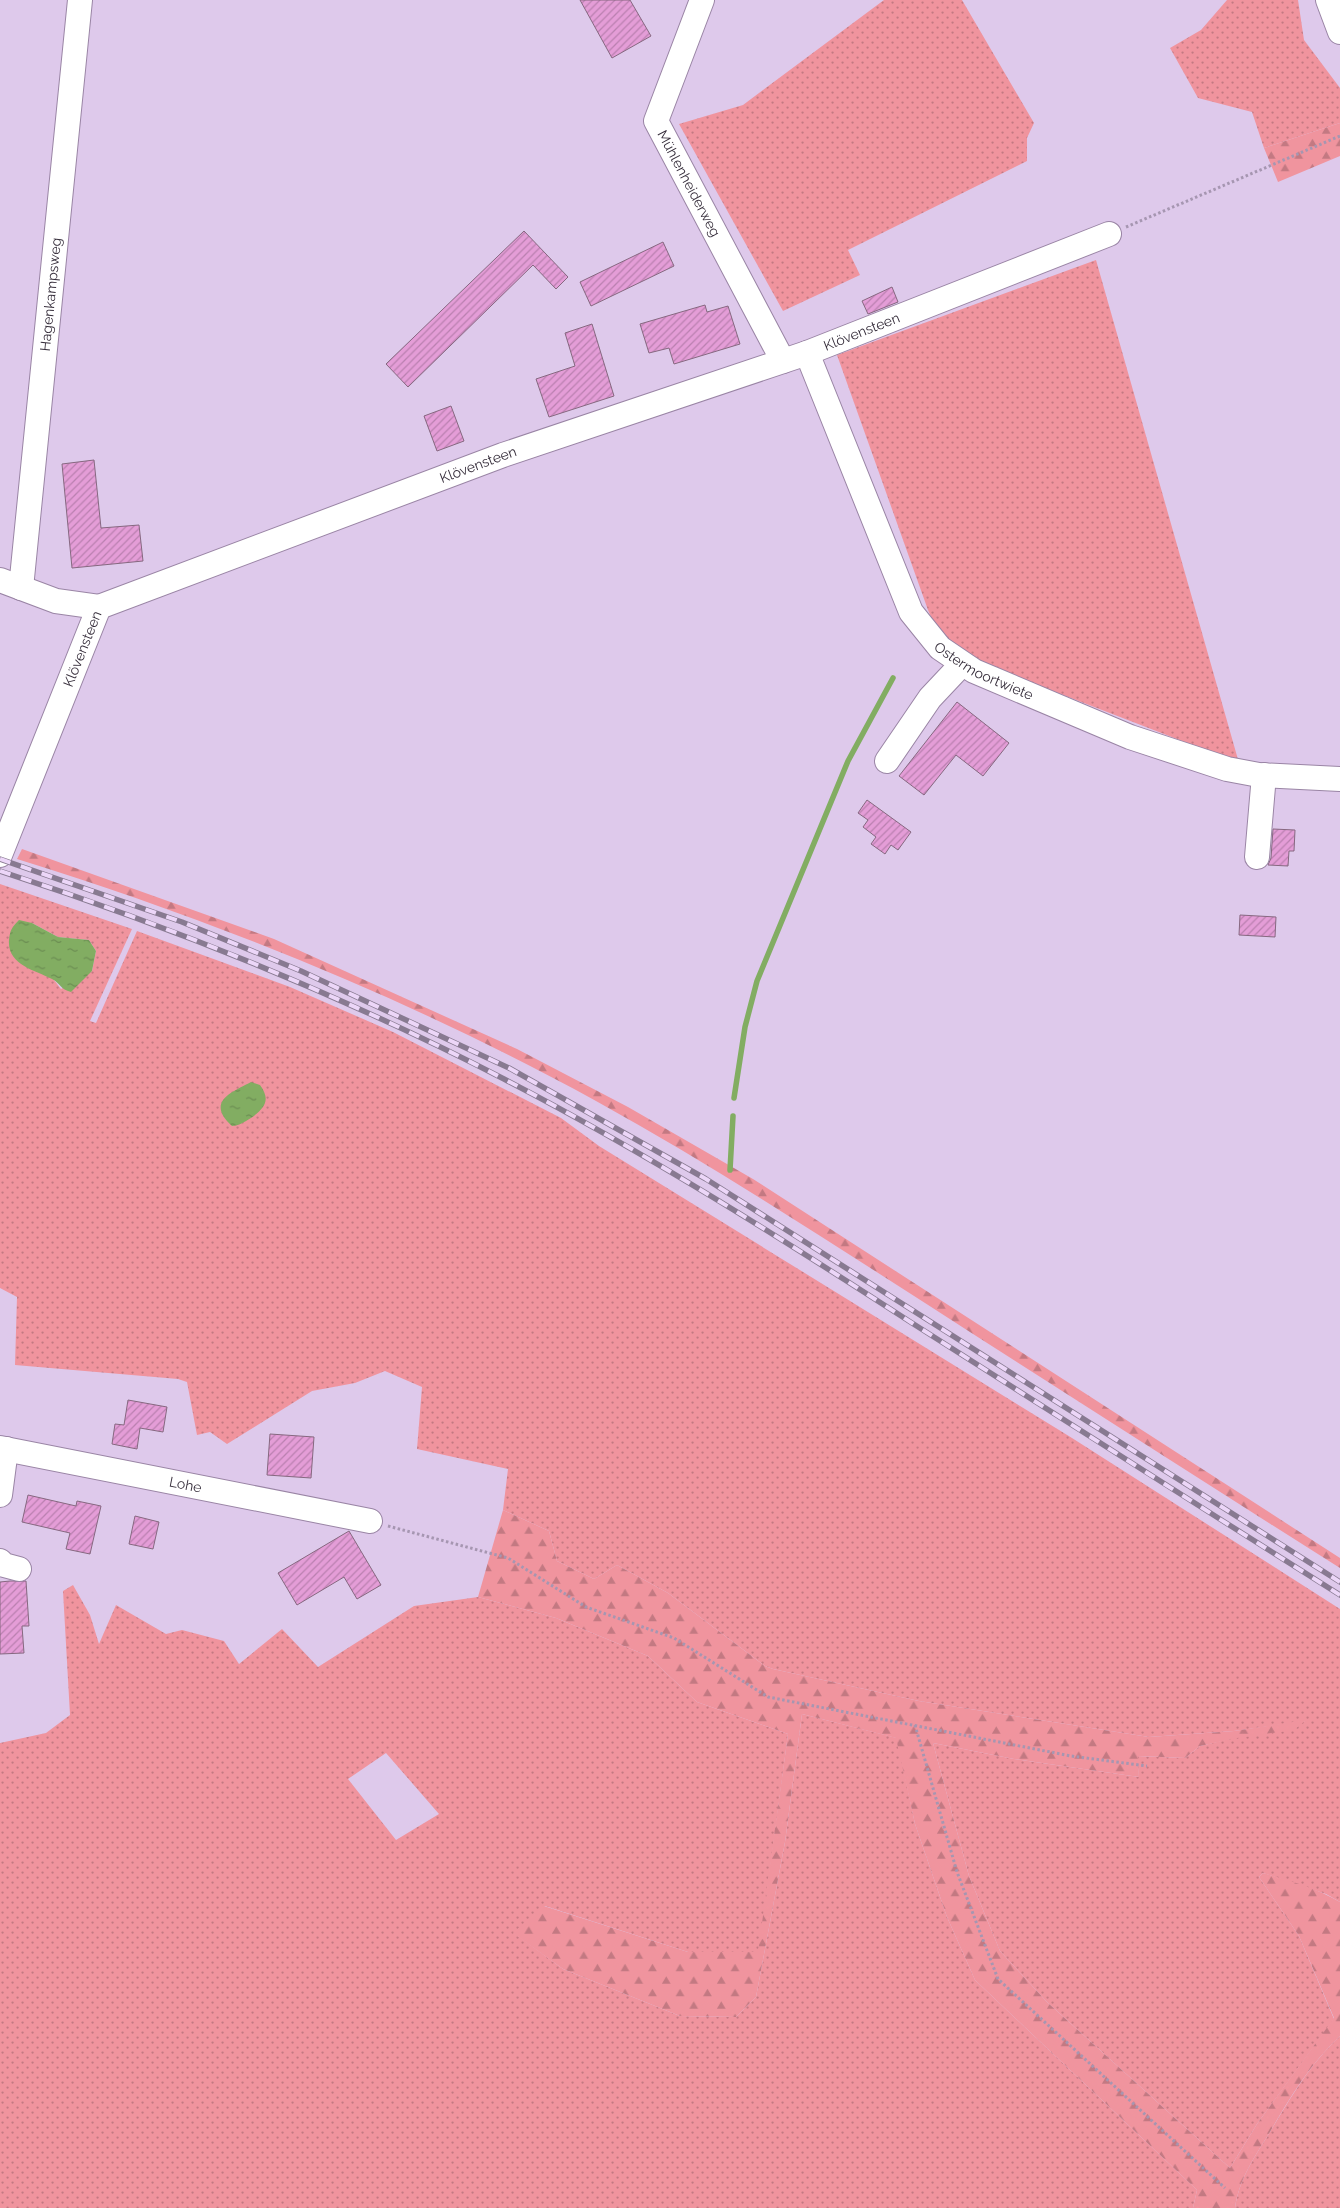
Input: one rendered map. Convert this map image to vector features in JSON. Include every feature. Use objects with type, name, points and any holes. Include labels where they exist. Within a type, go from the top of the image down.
[{"type":"street","name":"Hagenkampsweg","points":[[11,584],[80,0]]},
{"type":"street","name":"Mühlenheiderweg","points":[[702,0],[656,121],[782,361]]},
{"type":"street","points":[[1328,0],[1340,32]]},
{"type":"street","name":"Klövensteen","points":[[0,855],[99,607],[503,455],[808,353],[1109,234]]},
{"type":"street","name":"Ostermoortwiete","points":[[808,353],[911,612],[940,648],[974,671],[1130,737],[1227,769],[1264,775],[1340,780]]},
{"type":"street","points":[[11,584],[56,601],[99,607]]},
{"type":"street","points":[[887,762],[930,698],[962,664]]},
{"type":"street","points":[[1257,857],[1264,775]]},
{"type":"street","points":[[0,1495],[3,1449]]},
{"type":"street","name":"Lohe","points":[[3,1449],[370,1521]]},
{"type":"path","points":[[1109,234],[1340,136]]},
{"type":"path","points":[[370,1521],[508,1558],[586,1607],[674,1638],[768,1697],[1071,1756],[1147,1766]]},
{"type":"path","points":[[915,1725],[957,1872],[998,1979],[1226,2188]]},
{"type":"green space","points":[[884,0],[962,0],[1034,123],[1027,138],[1027,161],[848,250],[860,275],[783,311],[679,124],[743,105]]},
{"type":"green space","points":[[1227,0],[1298,0],[1304,40],[1340,88],[1340,123],[1264,148],[1252,112],[1198,98],[1170,48],[1201,30]]},
{"type":"green space","points":[[1340,123],[1340,156],[1278,182],[1264,148]]},
{"type":"green space","points":[[1096,260],[1239,763],[960,655],[939,635],[928,610],[837,355]]},
{"type":"green space","points":[[22,849],[274,939],[517,1049],[628,1107],[753,1179],[1340,1558],[1340,1568],[762,1199],[596,1101],[456,1029],[385,996],[240,936],[92,883],[17,859]]},
{"type":"green space","points":[[0,884],[132,929],[90,1021],[96,1023],[137,931],[290,987],[393,1032],[561,1118],[599,1146],[1072,1438],[1340,1609],[1340,1902],[1326,1894],[1263,1873],[1259,1877],[1299,1936],[1334,2019],[1257,2124],[1230,2168],[1047,2002],[1000,1951],[969,1876],[933,1743],[1014,1759],[1139,1777],[1137,1756],[1185,1758],[1200,1746],[1305,1721],[1234,1731],[1149,1737],[919,1701],[773,1669],[765,1666],[668,1593],[617,1565],[594,1579],[557,1561],[549,1531],[503,1510],[508,1469],[417,1449],[422,1387],[385,1371],[355,1383],[312,1391],[227,1444],[210,1432],[197,1435],[187,1382],[178,1379],[15,1365],[17,1297],[0,1288]],"holes":[[[32,923],[58,937],[89,940],[96,951],[92,971],[61,989],[54,980]]]},
{"type":"green space","points":[[503,1510],[549,1531],[557,1561],[594,1579],[617,1565],[668,1593],[765,1666],[773,1669],[919,1701],[1149,1737],[1234,1731],[1306,1720],[1294,1730],[1237,1738],[1200,1746],[1185,1758],[1138,1756],[1139,1777],[1014,1759],[933,1743],[969,1876],[1000,1951],[1047,2002],[1230,2168],[1257,2124],[1334,2018],[1299,1936],[1259,1877],[1263,1873],[1283,1879],[1312,1889],[1340,1902],[1340,2036],[1310,2069],[1285,2106],[1248,2168],[1240,2187],[1235,2208],[1193,2208],[1197,2190],[975,1980],[947,1917],[915,1824],[896,1738],[802,1714],[785,1842],[756,1997],[736,2017],[680,2016],[563,1969],[513,1933],[544,1906],[688,1952],[758,1952],[788,1734],[697,1702],[648,1656],[556,1618],[478,1597]]},
{"type":"green space","points":[[73,1585],[90,1615],[99,1644],[116,1605],[166,1634],[182,1630],[224,1641],[239,1664],[282,1629],[318,1667],[414,1606],[478,1597],[556,1618],[648,1656],[697,1702],[788,1734],[759,1952],[688,1952],[545,1906],[514,1933],[563,1969],[680,2016],[736,2017],[756,1997],[785,1842],[802,1714],[897,1738],[915,1824],[947,1917],[975,1980],[1197,2190],[1193,2208],[0,2208],[0,1743],[46,1733],[70,1715],[63,1591]],"holes":[[[386,1753],[439,1814],[396,1840],[348,1779]]]},
{"type":"green space","points":[[1340,2036],[1340,2208],[1235,2208],[1240,2187],[1248,2168],[1302,2081],[1319,2058]]},
{"type":"water","points":[[19,920],[32,923],[58,937],[89,940],[96,951],[92,971],[71,992],[52,979],[23,966],[12,955],[9,940],[13,927]]},
{"type":"water","points":[[251,1082],[260,1085],[265,1095],[265,1103],[260,1111],[251,1118],[239,1125],[232,1126],[224,1118],[221,1104],[229,1094]]},
{"type":"building","points":[[580,0],[630,0],[651,36],[612,58]]},
{"type":"building","points":[[524,231],[568,277],[556,289],[533,265],[408,387],[386,364]]},
{"type":"building","points":[[663,242],[674,266],[591,306],[580,282]]},
{"type":"building","points":[[892,287],[898,302],[868,314],[862,301]]},
{"type":"building","points":[[705,305],[707,312],[728,306],[740,344],[674,364],[669,348],[649,353],[640,324]]},
{"type":"building","points":[[592,324],[614,396],[549,417],[536,379],[575,366],[565,333]]},
{"type":"building","points":[[451,406],[464,441],[437,451],[424,416]]},
{"type":"building","points":[[94,460],[101,528],[139,525],[143,561],[72,568],[62,464]]},
{"type":"building","points":[[957,702],[1009,743],[983,776],[956,755],[924,795],[899,776]]},
{"type":"building","points":[[867,800],[911,832],[898,850],[891,845],[885,854],[871,844],[876,837],[863,827],[868,820],[858,813]]},
{"type":"building","points":[[1273,829],[1295,830],[1294,851],[1289,851],[1288,866],[1268,865],[1271,858]]},
{"type":"building","points":[[1240,915],[1276,917],[1275,937],[1239,935]]},
{"type":"building","points":[[128,1400],[167,1407],[163,1432],[140,1428],[137,1449],[112,1444],[115,1424],[124,1425]]},
{"type":"building","points":[[270,1434],[314,1437],[311,1478],[267,1475]]},
{"type":"building","points":[[28,1495],[76,1506],[77,1501],[101,1506],[90,1554],[66,1549],[70,1533],[22,1522]]},
{"type":"building","points":[[135,1516],[159,1522],[153,1549],[129,1544]]},
{"type":"building","points":[[349,1531],[381,1585],[357,1599],[344,1577],[297,1605],[278,1573]]},
{"type":"building","points":[[26,1581],[29,1626],[22,1626],[24,1653],[0,1654],[0,1582]]},
{"type":"waterway","points":[[734,1098],[745,1027],[757,981],[848,761],[893,678]]},
{"type":"waterway","points":[[730,1170],[733,1116]]},
{"type":"railway","points":[[0,859],[182,922],[301,971],[509,1068],[706,1179],[1340,1582]]},
{"type":"railway","points":[[0,871],[129,915],[256,964],[443,1048],[557,1107],[762,1227],[1340,1595]]}]
